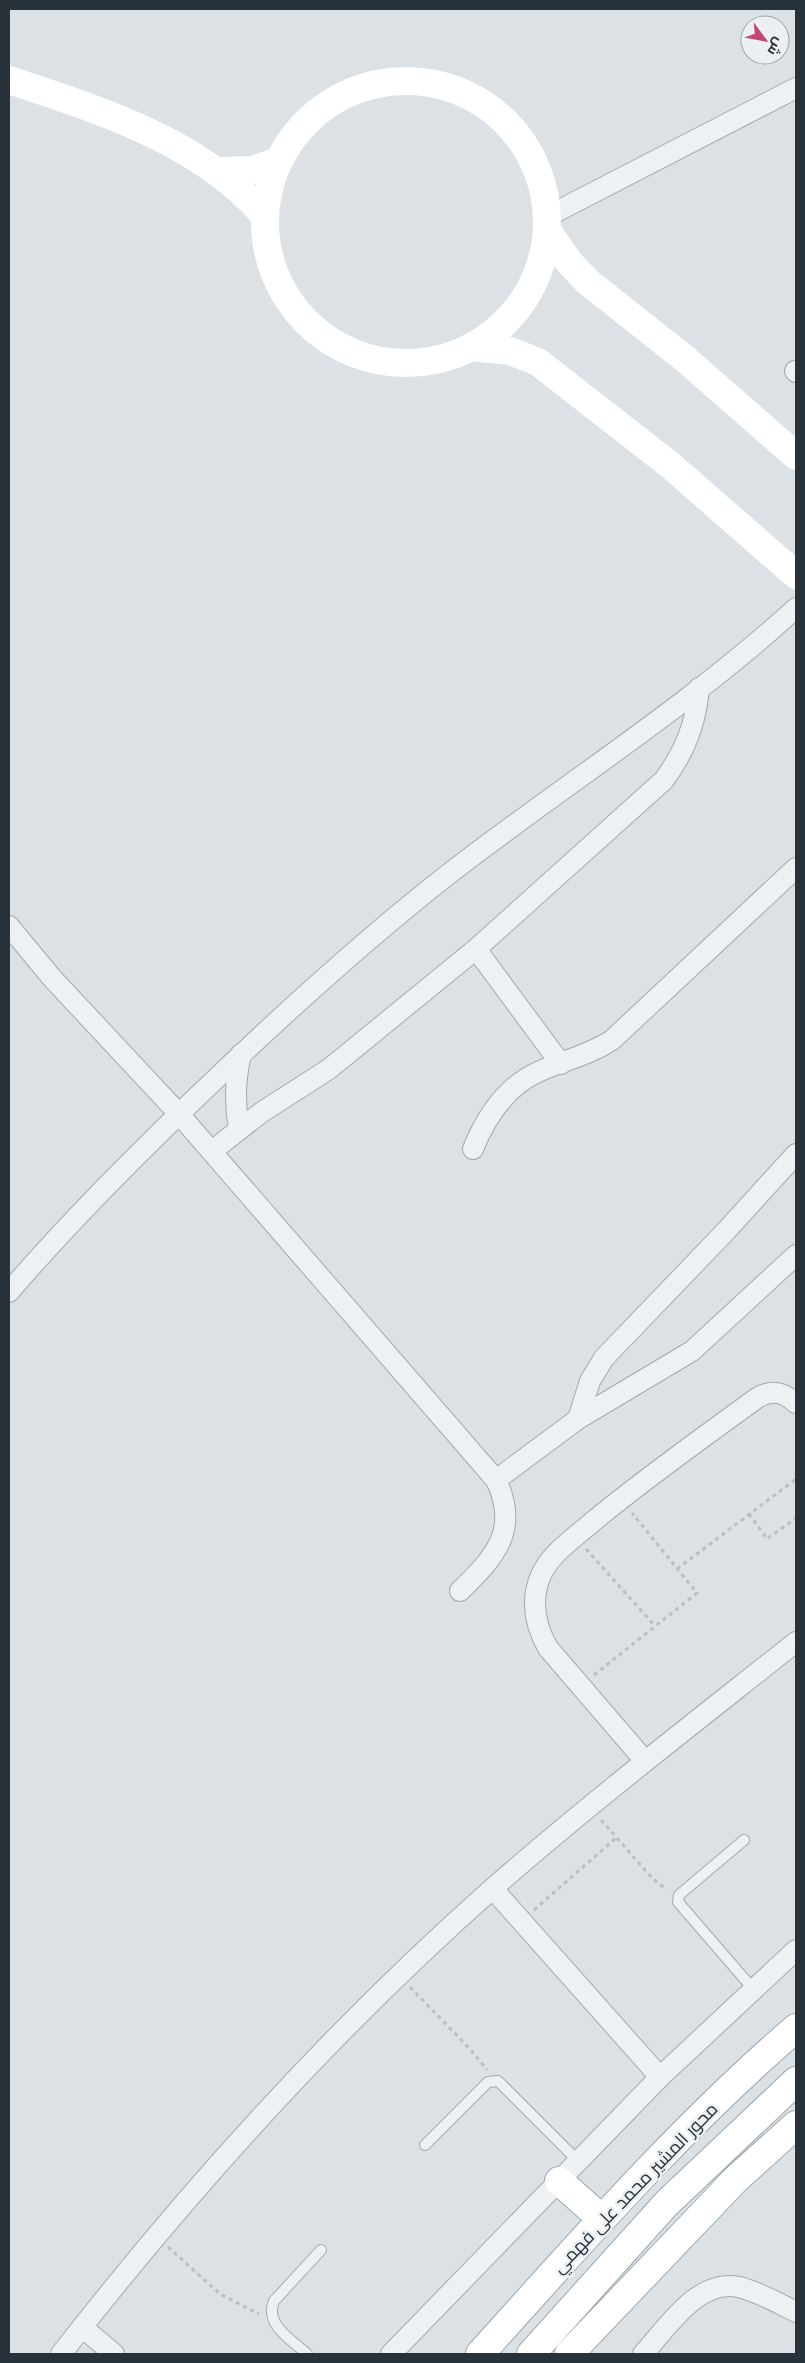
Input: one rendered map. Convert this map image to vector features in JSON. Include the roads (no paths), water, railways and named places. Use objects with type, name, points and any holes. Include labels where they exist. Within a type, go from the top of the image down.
[{"type":"street","points":[[9,80],[135,126],[173,145],[240,189],[265,216]]},
{"type":"street","points":[[417,80],[440,84],[482,102],[516,132],[529,150],[538,171],[545,193],[547,223],[544,254],[536,277],[525,299],[509,318],[491,334],[471,347],[423,362],[398,363],[373,359],[350,351],[328,339],[308,323],[292,305],[279,283],[270,259],[265,216],[270,185],[279,161],[292,140],[308,120],[350,92],[371,85],[417,80]]},
{"type":"street","points":[[547,223],[796,88]]},
{"type":"street","points":[[216,172],[252,170],[279,161]]},
{"type":"street","points":[[547,223],[578,272],[684,358],[796,456]]},
{"type":"street","points":[[471,347],[510,351],[538,362],[670,465],[796,575]]},
{"type":"street","points":[[9,1292],[82,1211],[179,1114],[241,1054],[391,920],[451,872],[730,665],[796,608]]},
{"type":"street","points":[[212,1151],[239,1128],[329,1069],[476,949],[664,780],[679,760],[690,737],[697,713],[699,688]]},
{"type":"street","points":[[473,1150],[487,1118],[510,1092],[538,1072],[587,1055],[612,1040],[796,868]]},
{"type":"street","points":[[9,926],[52,978],[212,1151],[496,1480],[503,1498],[506,1517],[501,1542],[489,1563],[460,1591]]},
{"type":"street","points":[[476,949],[561,1064]]},
{"type":"street","points":[[239,1128],[235,1109],[235,1090],[241,1054]]},
{"type":"street","points":[[578,1419],[590,1381],[604,1358],[714,1244],[796,1154]]},
{"type":"street","points":[[496,1480],[578,1419],[692,1351],[796,1255]]},
{"type":"street","points":[[645,1762],[548,1648],[537,1625],[535,1612],[537,1587],[541,1575],[555,1554],[620,1499],[763,1394],[782,1393],[796,1403]]},
{"type":"street","points":[[61,2354],[156,2236],[277,2099],[400,1975],[493,1889],[589,1806],[796,1642]]},
{"type":"street","points":[[493,1889],[660,2077]]},
{"type":"street","points":[[391,2354],[660,2077],[796,1950]]},
{"type":"street","name":"محور المشير محمد على فهمي","points":[[480,2354],[602,2219],[712,2106],[796,2028]]},
{"type":"street","name":"محور المشير محمد على فهمي","points":[[531,2354],[667,2203],[796,2081]]},
{"type":"street","points":[[569,2354],[736,2179],[796,2125]]},
{"type":"street","points":[[559,2181],[602,2219]]},
{"type":"street","points":[[643,2354],[693,2300],[707,2291],[722,2286],[738,2287],[754,2292],[796,2312]]},
{"type":"street","points":[[82,2327],[114,2354]]},
{"type":"lane","points":[[744,1840],[679,1895],[678,1902],[682,1909],[754,1990]]},
{"type":"lane","points":[[425,2145],[488,2082],[493,2080],[503,2084],[578,2161]]},
{"type":"lane","points":[[308,2354],[276,2326],[271,2318],[271,2310],[274,2301],[321,2250]]}]
